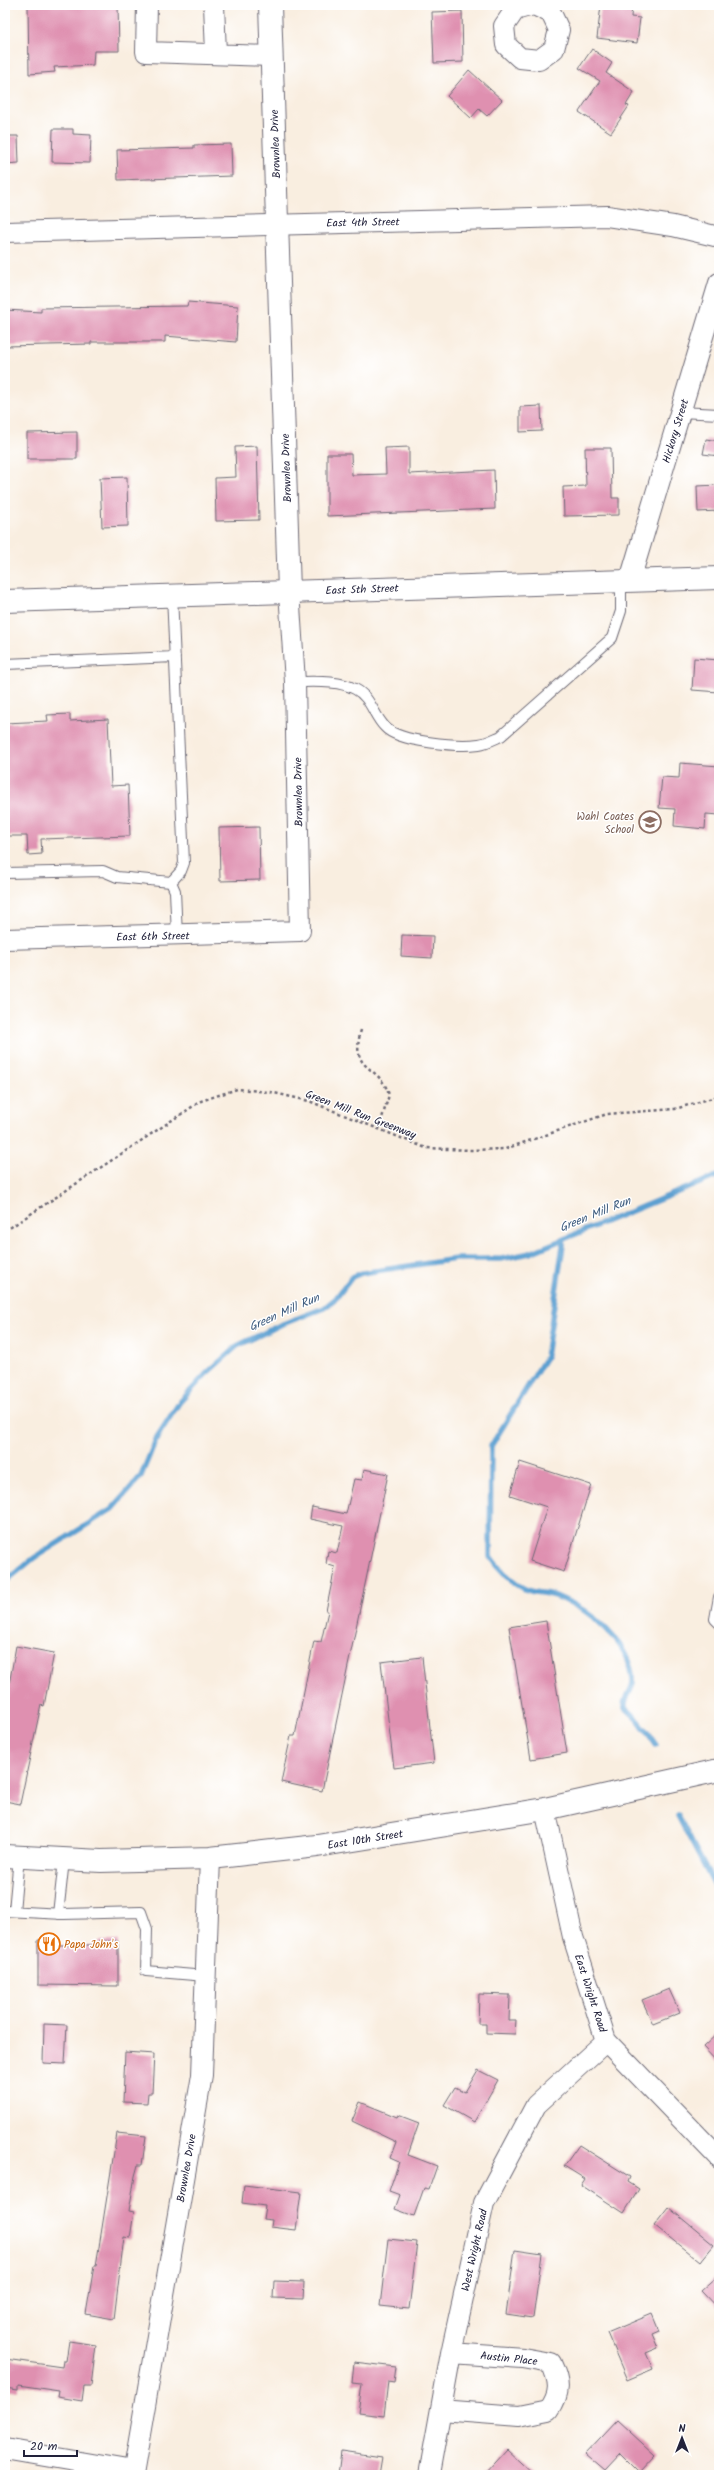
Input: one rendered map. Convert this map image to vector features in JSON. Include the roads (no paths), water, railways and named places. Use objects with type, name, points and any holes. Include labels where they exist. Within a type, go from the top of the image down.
[{"type":"main road","name":"Brownlea Drive","points":[[270,5],[289,591]]},
{"type":"main road","name":"East 5th Street","points":[[5,601],[719,578]]},
{"type":"main road","name":"East 10th Street","points":[[12,1857],[101,1861],[210,1858],[316,1846],[545,1809],[719,1770]]},
{"type":"street","points":[[147,5],[146,52],[216,53],[272,56]]},
{"type":"street","points":[[214,5],[216,53]]},
{"type":"street","name":"East 4th Street","points":[[5,232],[608,216],[673,226],[719,237]]},
{"type":"street","name":"Hickory Street","points":[[626,580],[680,412],[719,283]]},
{"type":"street","name":"Brownlea Drive","points":[[289,591],[296,682],[300,931]]},
{"type":"street","name":"East 6th Street","points":[[5,939],[176,936],[300,931]]},
{"type":"street","name":"East Wright Road","points":[[545,1809],[573,1937],[606,2041],[719,2158]]},
{"type":"street","name":"Brownlea Drive","points":[[133,2473],[202,2076],[210,1858]]},
{"type":"street","name":"West Wright Road","points":[[429,2475],[451,2353],[484,2203],[536,2105],[606,2041]]},
{"type":"street","name":"Austin Place","points":[[441,2410],[519,2416],[549,2410],[559,2390],[557,2375],[551,2363],[523,2358],[451,2353]]},
{"type":"street","points":[[5,2449],[133,2473]]},
{"type":"lane","points":[[680,412],[719,414]]},
{"type":"lane","points":[[296,682],[341,684],[356,689],[367,698],[384,727],[412,740],[465,744],[488,742],[501,736],[612,638],[621,611],[626,580]]},
{"type":"lane","points":[[171,882],[181,871],[184,863],[172,595]]},
{"type":"lane","points":[[5,664],[175,657]]},
{"type":"lane","points":[[5,873],[103,871],[117,877],[171,882]]},
{"type":"lane","points":[[171,882],[175,891],[176,936]]},
{"type":"lane","points":[[719,1597],[715,1619],[719,1623]]},
{"type":"lane","points":[[12,1857],[9,1911],[58,1914],[141,1912],[147,1929],[146,1971],[206,1976]]},
{"type":"lane","points":[[58,1914],[64,1860]]},
{"type":"waterway","name":"Green Mill Run","points":[[5,1582],[34,1558],[112,1509],[141,1476],[157,1437],[179,1403],[206,1374],[237,1346],[280,1325],[324,1308],[336,1298],[352,1277],[362,1273],[456,1259],[501,1259],[530,1253],[719,1175]]},
{"type":"waterway","points":[[564,1239],[546,1357],[491,1446],[490,1556],[497,1566],[514,1583],[529,1591],[554,1595],[571,1603],[595,1619],[616,1640],[630,1666],[633,1680],[632,1687],[626,1700],[625,1708],[640,1722],[656,1745]]},
{"type":"waterway","points":[[678,1816],[719,1894]]},
{"type":"place","name":"Wahl Coates School","points":[[650,822]]},
{"type":"place","name":"Papa John's","points":[[49,1944]]}]
